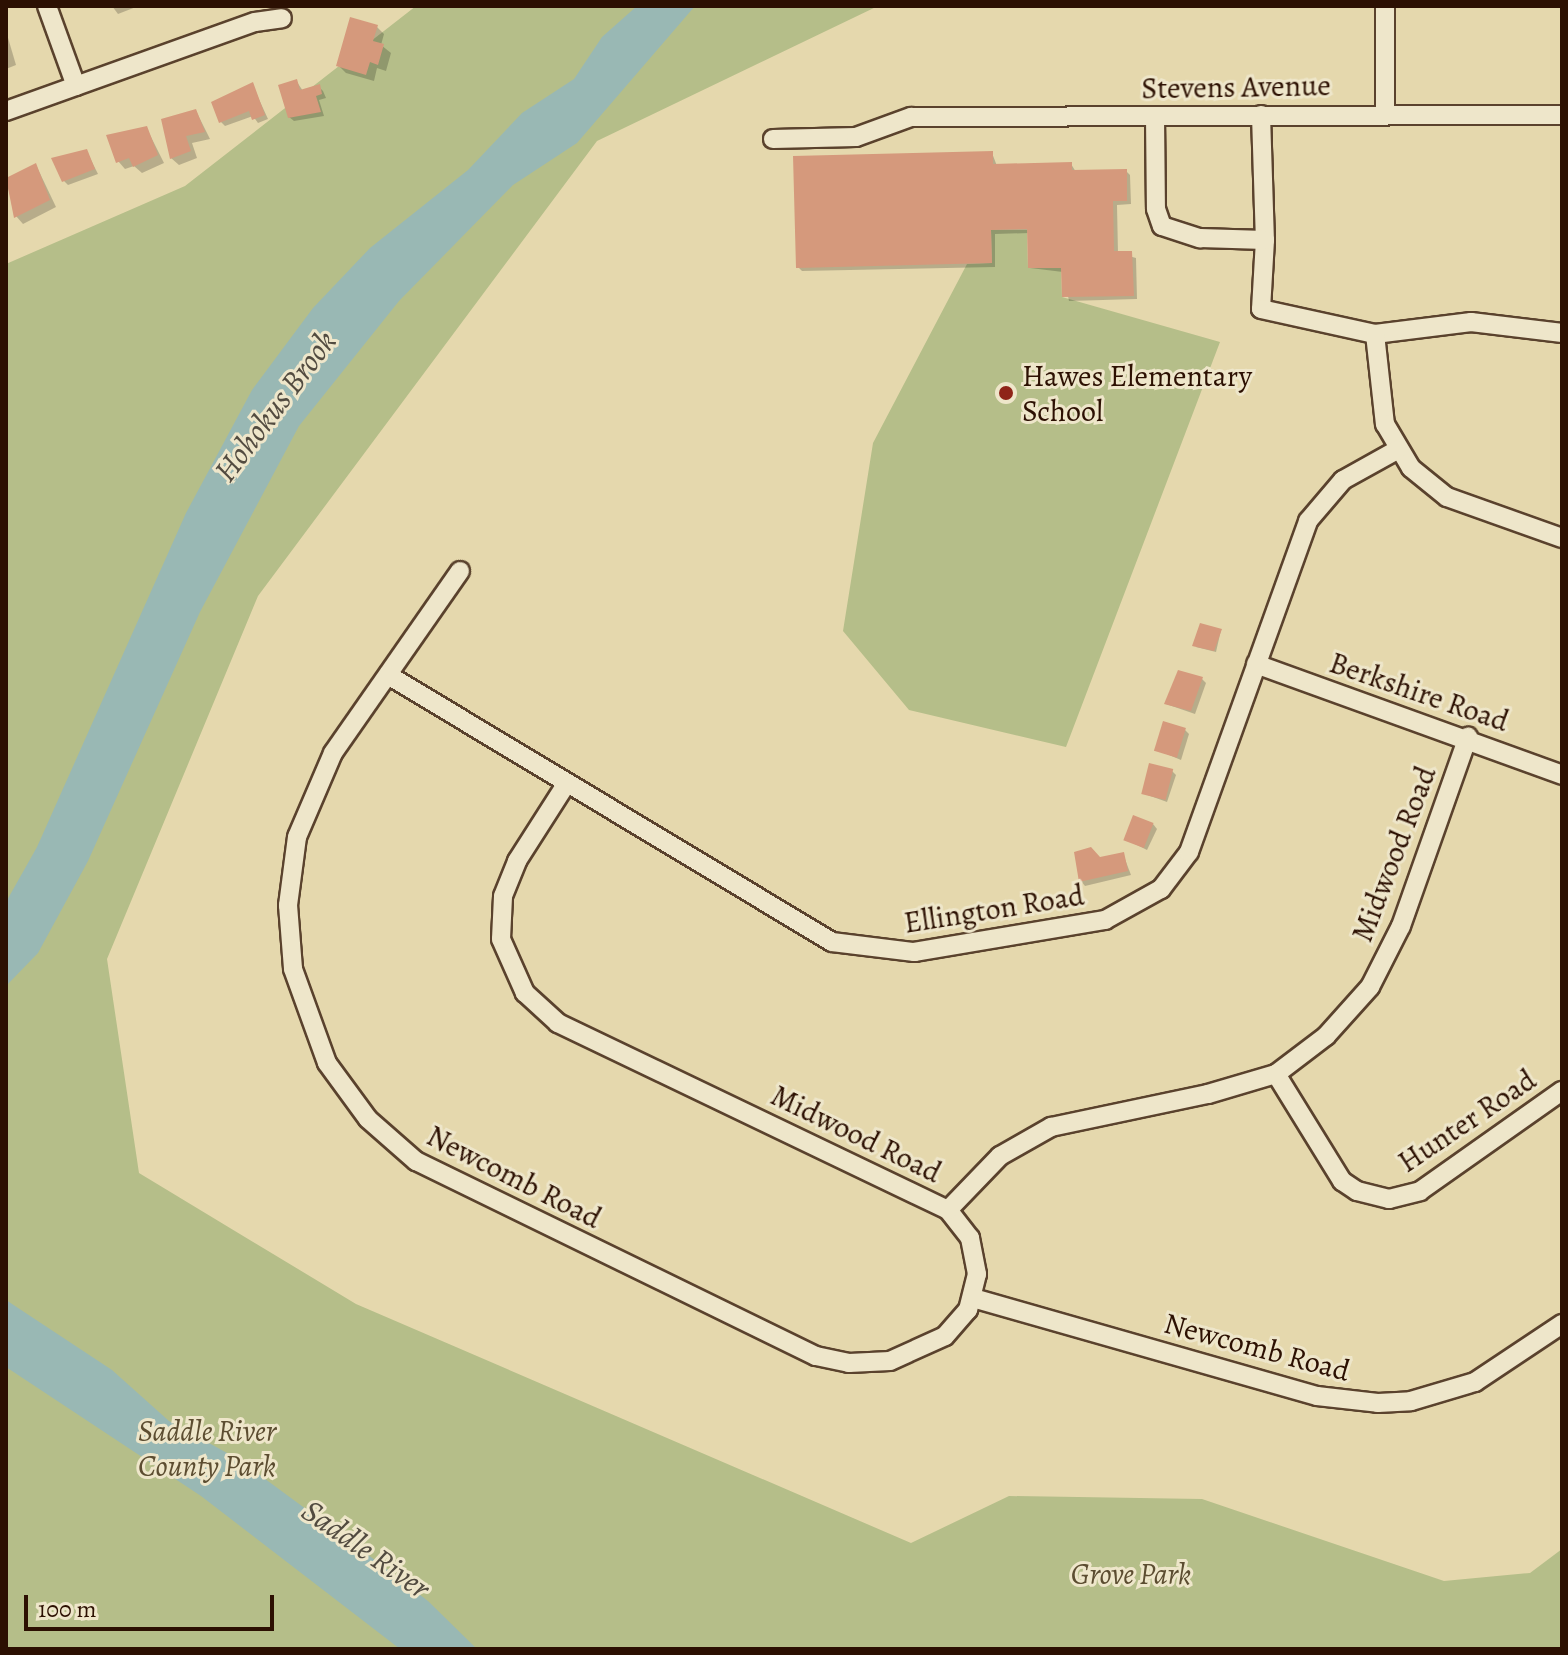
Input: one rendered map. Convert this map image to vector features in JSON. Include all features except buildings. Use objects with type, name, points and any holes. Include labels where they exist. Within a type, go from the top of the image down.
[{"type":"street","points":[[47,6],[76,86]]},
{"type":"street","points":[[1385,6],[1385,111]]},
{"type":"street","points":[[6,111],[255,22],[282,18]]},
{"type":"street","name":"Stevens Avenue","points":[[773,139],[856,137],[911,117],[1155,117],[1385,111],[1562,115]]},
{"type":"street","points":[[1261,115],[1265,240],[1261,309],[1375,334],[1471,322],[1562,333]]},
{"type":"street","points":[[1155,117],[1156,209],[1162,226],[1200,238],[1265,240]]},
{"type":"street","points":[[1375,334],[1380,402],[1397,450],[1411,468],[1447,497],[1562,538]]},
{"type":"street","name":"Ellington Road","points":[[388,675],[804,930],[858,949],[914,952],[1105,920],[1161,889],[1189,852],[1308,521],[1343,480],[1397,450]]},
{"type":"street","name":"Newcomb Road","points":[[460,571],[319,777],[297,837],[288,905],[293,969],[313,1035],[368,1119],[416,1161],[472,1193],[823,1358],[870,1363],[915,1353],[957,1326],[973,1298],[1317,1396],[1364,1403],[1411,1401],[1475,1382],[1562,1324]]},
{"type":"street","name":"Berkshire Road","points":[[1256,664],[1468,737],[1562,775]]},
{"type":"street","name":"Midwood Road","points":[[565,786],[517,861],[503,896],[501,939],[525,993],[558,1023],[948,1210],[1000,1156],[1051,1127],[1208,1094],[1276,1074],[1326,1036],[1370,987],[1401,926],[1468,737]]},
{"type":"street","name":"Hunter Road","points":[[1276,1074],[1342,1181],[1365,1194],[1389,1199],[1420,1191],[1562,1091]]},
{"type":"street","points":[[948,1210],[970,1238],[976,1257],[973,1298]]},
{"type":"green space","name":"Saddle River County Park","points":[[416,6],[878,6],[597,141],[258,596],[107,959],[139,1173],[356,1304],[911,1543],[1009,1496],[1202,1499],[1444,1581],[1530,1573],[1562,1549],[1562,1649],[6,1649],[6,264],[185,186]]},
{"type":"green space","points":[[991,230],[1027,230],[1028,268],[1061,268],[1062,297],[1220,342],[1066,747],[909,710],[843,631],[873,443],[967,264],[992,263]]},
{"type":"water","name":"Hohokus Brook","points":[[637,6],[695,6],[577,143],[513,185],[399,301],[299,426],[200,612],[88,861],[38,953],[6,986],[6,902],[37,847],[186,513],[252,390],[313,308],[370,248],[468,170],[522,113],[574,79],[602,37]]},
{"type":"water","points":[[6,1300],[112,1370],[169,1421],[238,1459],[367,1554],[428,1601],[477,1649],[400,1649],[201,1496],[6,1367]]},
{"type":"place","name":"Hawes Elementary School","points":[[1006,393]]},
{"type":"water label","name":"Saddle River","points":[[366,1549]]},
{"type":"park label","name":"Grove Park","points":[[1131,1574]]}]
